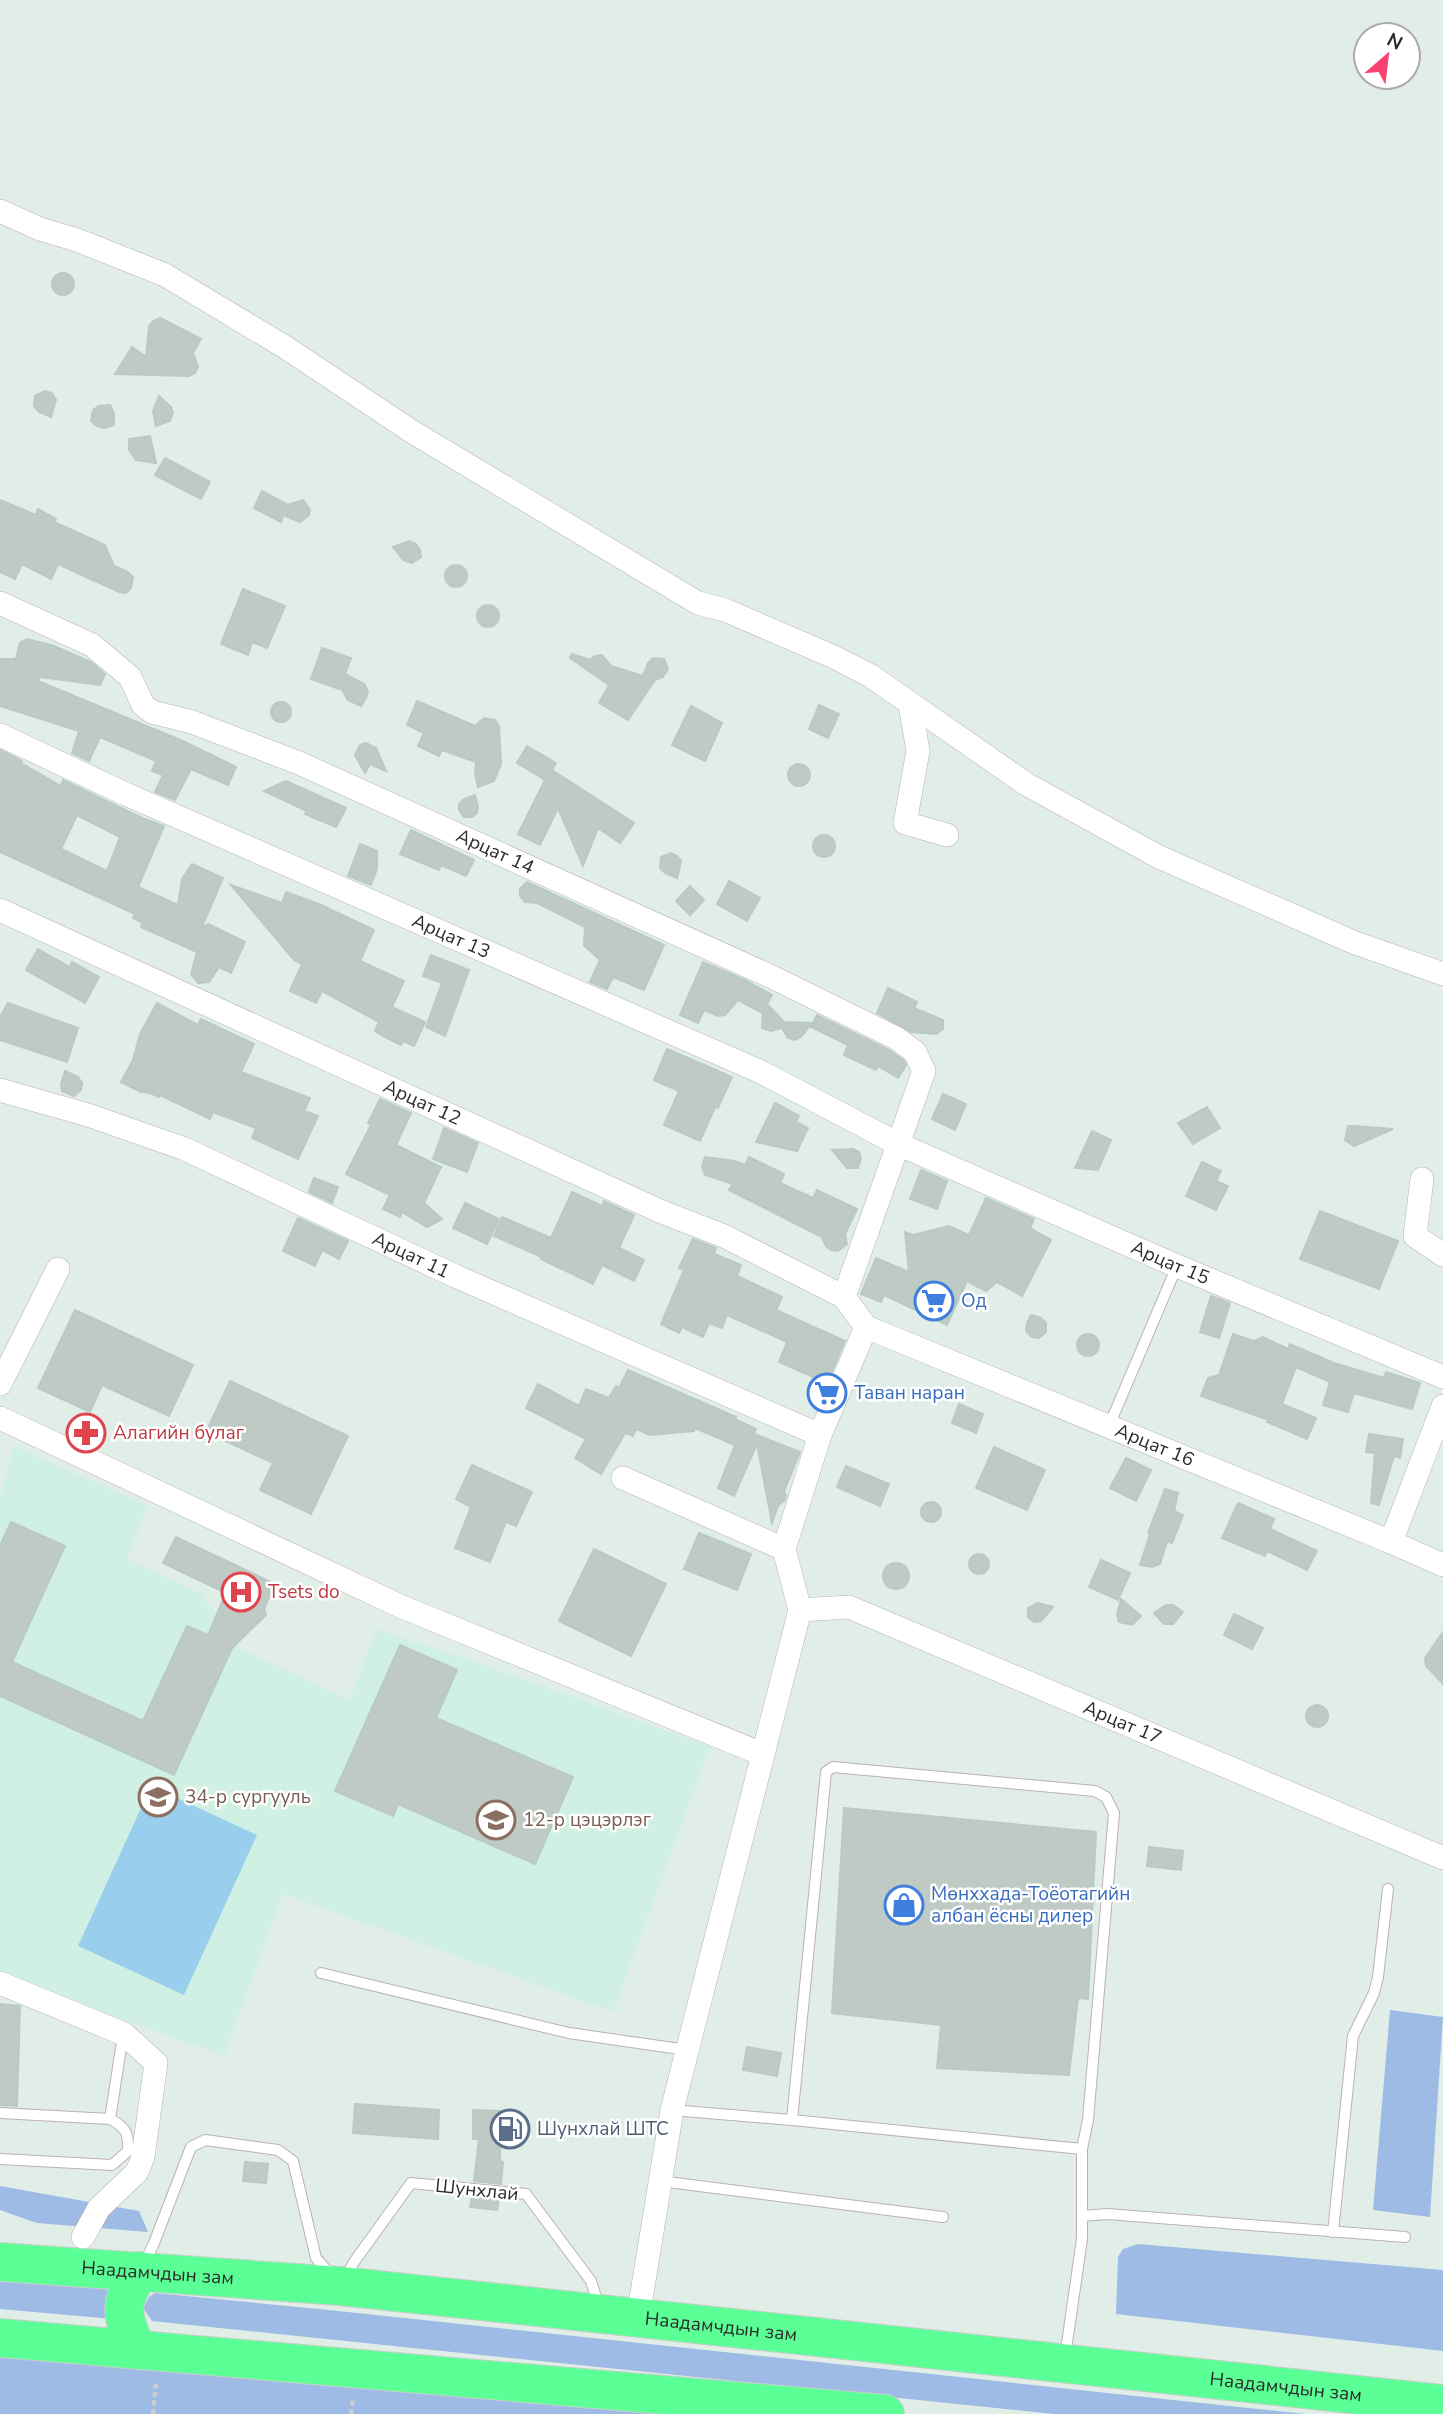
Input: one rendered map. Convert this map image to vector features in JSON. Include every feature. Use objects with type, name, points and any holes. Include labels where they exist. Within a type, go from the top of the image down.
[{"type":"highway","name":"Наадамчдын зам","points":[[0,2262],[340,2286],[1443,2404]]},
{"type":"highway","points":[[137,2350],[125,2325],[123,2312],[124,2300],[140,2272]]},
{"type":"highway","points":[[0,2338],[758,2409],[883,2414]]},
{"type":"street","points":[[0,211],[40,229],[77,240],[166,275],[285,347],[411,431],[698,603],[725,610],[871,676],[1026,784],[1159,857],[1353,942],[1443,974]]},
{"type":"street","name":"Арцат 14","points":[[0,603],[92,645],[130,677],[143,705],[152,712],[192,722],[299,763],[770,976],[896,1038],[915,1052],[924,1071],[844,1297]]},
{"type":"street","points":[[910,704],[918,751],[905,823],[947,835]]},
{"type":"street","name":"Арцат 13","points":[[0,735],[128,795],[761,1072],[898,1144]]},
{"type":"street","name":"Арцат 12","points":[[0,910],[662,1212],[724,1236],[844,1297]]},
{"type":"street","name":"Арцат 11","points":[[0,1090],[88,1115],[185,1149],[455,1276],[820,1435]]},
{"type":"street","name":"Арцат 15","points":[[898,1144],[1177,1266],[1443,1377]]},
{"type":"street","points":[[1422,1179],[1415,1236],[1443,1255]]},
{"type":"street","points":[[0,1384],[58,1269]]},
{"type":"street","points":[[638,2317],[671,2110],[800,1609],[785,1549],[820,1435],[866,1327],[844,1297]]},
{"type":"street","name":"Арцат 16","points":[[866,1327],[1443,1565]]},
{"type":"street","points":[[1391,1542],[1443,1406]]},
{"type":"street","points":[[0,1418],[400,1606],[762,1754]]},
{"type":"street","points":[[623,1478],[785,1549]]},
{"type":"street","name":"Арцат 17","points":[[800,1609],[849,1607],[1443,1858]]},
{"type":"street","points":[[0,1983],[124,2034],[156,2063],[143,2157],[137,2172],[99,2208],[83,2237]]},
{"type":"lane","points":[[1109,1426],[1177,1266]]},
{"type":"lane","points":[[792,2120],[826,1772],[833,1767],[1095,1791],[1106,1797],[1114,1813],[1087,2120],[1082,2149],[1082,2239],[1064,2363]]},
{"type":"lane","points":[[1333,2232],[1353,2036],[1374,1993],[1378,1977],[1388,1889]]},
{"type":"lane","points":[[321,1973],[569,2033],[687,2050]]},
{"type":"lane","points":[[110,2119],[124,2034]]},
{"type":"lane","points":[[671,2110],[1082,2149]]},
{"type":"lane","points":[[0,2113],[110,2119],[122,2125],[129,2136],[128,2151],[113,2165],[0,2159]]},
{"type":"lane","points":[[140,2272],[191,2147],[205,2140],[278,2150],[293,2161],[316,2258],[340,2286]]},
{"type":"lane","points":[[660,2181],[943,2217]]},
{"type":"lane","name":"Шунхлай","points":[[340,2286],[411,2183],[526,2194],[591,2281],[601,2313]]},
{"type":"lane","points":[[1082,2216],[1107,2214],[1405,2237]]},
{"type":"path","points":[[351,2414],[353,2396]]},
{"type":"shaded area","points":[[13,1446],[148,1506],[127,1559],[201,1593],[241,1649],[350,1700],[376,1629],[490,1667],[710,1747],[613,2012],[283,1894],[224,2056],[0,1976],[0,1497]]},
{"type":"shaded area","points":[[151,1786],[257,1835],[184,1995],[78,1946]]},
{"type":"shaded area","points":[[1390,2010],[1443,2017],[1430,2217],[1373,2210]]},
{"type":"shaded area","points":[[0,2186],[139,2211],[148,2232],[37,2223],[0,2210]]},
{"type":"shaded area","points":[[1138,2244],[1443,2270],[1443,2351],[1116,2314],[1118,2257],[1123,2249]]},
{"type":"shaded area","points":[[0,2280],[115,2289],[113,2319],[0,2309]]},
{"type":"shaded area","points":[[155,2293],[1306,2414],[1054,2414],[152,2321],[143,2308],[149,2297]]},
{"type":"shaded area","points":[[0,2344],[797,2414],[0,2414]]},
{"type":"building","points":[[63,273],[71,276],[74,284],[71,292],[63,295],[55,292],[52,284],[55,276]]},
{"type":"building","points":[[160,318],[201,339],[193,353],[198,367],[195,373],[189,376],[115,374],[132,347],[146,357],[149,326]]},
{"type":"building","points":[[45,391],[52,393],[56,400],[51,417],[39,412],[34,406],[35,396]]},
{"type":"building","points":[[159,396],[171,407],[173,413],[170,421],[156,426],[153,411]]},
{"type":"building","points":[[110,405],[114,414],[114,425],[104,428],[91,421],[93,410],[99,406]]},
{"type":"building","points":[[150,436],[156,463],[136,460],[129,450],[129,439]]},
{"type":"building","points":[[165,458],[210,482],[201,499],[155,475]]},
{"type":"building","points":[[262,491],[288,505],[303,500],[310,510],[309,515],[300,522],[283,515],[281,522],[254,508]]},
{"type":"building","points":[[0,500],[36,515],[38,509],[56,519],[54,522],[105,545],[114,566],[133,577],[131,588],[126,593],[119,592],[58,564],[51,579],[22,564],[15,579],[0,572]]},
{"type":"building","points":[[409,541],[416,544],[421,557],[412,563],[403,560],[393,547]]},
{"type":"building","points":[[456,565],[464,568],[467,576],[464,584],[456,587],[448,584],[445,576],[448,568]]},
{"type":"building","points":[[243,589],[285,606],[267,648],[252,642],[248,655],[221,644]]},
{"type":"building","points":[[488,605],[498,612],[499,616],[492,626],[488,627],[478,620],[477,616],[484,606]]},
{"type":"building","points":[[27,639],[54,646],[91,662],[105,674],[100,685],[40,677],[38,681],[185,742],[236,767],[228,785],[191,769],[175,800],[155,792],[163,775],[152,771],[156,761],[100,737],[89,761],[72,753],[79,731],[0,706],[0,659],[16,659],[20,643]]},
{"type":"building","points":[[322,648],[351,658],[345,674],[364,684],[368,691],[361,706],[348,700],[340,686],[339,689],[311,679]]},
{"type":"building","points":[[572,654],[590,660],[602,655],[611,666],[643,676],[653,658],[664,659],[668,669],[663,677],[655,680],[628,720],[599,703],[609,685],[570,658]]},
{"type":"building","points":[[417,701],[475,726],[484,718],[495,720],[499,726],[501,764],[494,781],[478,787],[476,762],[442,750],[439,756],[418,746],[424,733],[407,725]]},
{"type":"building","points":[[281,702],[288,705],[291,712],[288,719],[281,722],[274,719],[271,712],[274,705]]},
{"type":"building","points":[[819,705],[839,714],[828,738],[809,729]]},
{"type":"building","points":[[691,706],[722,723],[705,761],[672,745]]},
{"type":"building","points":[[366,743],[376,748],[386,771],[370,764],[365,773],[355,755],[360,745]]},
{"type":"building","points":[[527,746],[556,763],[552,770],[634,823],[620,843],[598,828],[583,866],[558,808],[540,845],[518,834],[545,780],[517,763]]},
{"type":"building","points":[[0,750],[61,786],[63,780],[164,826],[138,887],[178,905],[182,879],[192,864],[223,878],[201,929],[208,924],[245,942],[231,973],[219,967],[209,982],[198,983],[191,974],[197,952],[141,927],[143,923],[133,918],[135,914],[0,852]],"holes":[[[77,815],[120,837],[107,871],[61,849]]]},
{"type":"building","points":[[799,764],[809,771],[810,775],[803,785],[799,786],[789,779],[788,775],[795,765]]},
{"type":"building","points":[[286,781],[346,808],[336,827],[305,814],[307,811],[264,791]]},
{"type":"building","points":[[475,795],[477,813],[472,817],[464,817],[459,810],[459,804]]},
{"type":"building","points":[[411,830],[474,860],[466,876],[441,865],[439,870],[400,854]]},
{"type":"building","points":[[824,835],[834,842],[835,846],[828,856],[824,857],[814,850],[813,846],[820,836]]},
{"type":"building","points":[[360,844],[377,851],[377,869],[371,885],[348,876]]},
{"type":"building","points":[[671,853],[681,861],[677,878],[660,868],[661,857]]},
{"type":"building","points":[[729,881],[760,898],[747,921],[717,904]]},
{"type":"building","points":[[527,882],[664,945],[644,990],[613,977],[607,989],[590,982],[600,960],[584,945],[585,927],[537,903],[525,902],[520,896],[520,889]]},
{"type":"building","points":[[231,885],[282,903],[286,892],[374,930],[360,961],[404,981],[392,1007],[425,1022],[414,1046],[403,1041],[401,1045],[375,1031],[379,1022],[322,991],[316,1003],[290,991],[302,964],[294,960]]},
{"type":"building","points":[[690,886],[704,900],[690,915],[676,901]]},
{"type":"building","points":[[38,949],[70,967],[72,962],[99,977],[85,1003],[26,970]]},
{"type":"building","points":[[431,955],[469,970],[445,1036],[426,1027],[442,983],[423,976]]},
{"type":"building","points":[[703,962],[772,995],[767,1004],[784,1022],[812,1023],[801,1037],[795,1040],[788,1038],[782,1028],[771,1031],[762,1028],[763,1011],[762,1013],[738,1000],[725,1015],[718,1016],[704,1010],[698,1023],[680,1015]]},
{"type":"building","points":[[888,988],[917,1002],[914,1008],[943,1020],[943,1029],[936,1034],[911,1032],[877,1013]]},
{"type":"building","points":[[8,1003],[78,1028],[67,1062],[0,1040],[0,1017]]},
{"type":"building","points":[[157,1003],[198,1025],[201,1019],[254,1044],[241,1072],[310,1098],[304,1111],[318,1116],[298,1159],[252,1138],[256,1128],[213,1112],[210,1119],[160,1095],[159,1097],[141,1092],[121,1082],[133,1060],[140,1034]]},
{"type":"building","points":[[817,1015],[889,1050],[904,1061],[906,1065],[898,1078],[878,1066],[876,1070],[844,1055],[848,1045],[811,1027]]},
{"type":"building","points":[[667,1049],[732,1077],[700,1141],[664,1125],[679,1091],[654,1080]]},
{"type":"building","points":[[65,1071],[78,1077],[82,1083],[81,1090],[74,1096],[62,1091]]},
{"type":"building","points":[[943,1094],[966,1104],[955,1130],[932,1119]]},
{"type":"building","points":[[380,1099],[411,1113],[396,1145],[441,1167],[424,1203],[442,1219],[427,1227],[402,1212],[400,1217],[383,1209],[390,1195],[346,1174],[371,1125],[368,1123]]},
{"type":"building","points":[[775,1103],[799,1116],[796,1122],[808,1128],[797,1151],[756,1142]]},
{"type":"building","points":[[1207,1107],[1220,1128],[1193,1144],[1178,1123]]},
{"type":"building","points":[[1348,1126],[1393,1129],[1354,1146],[1345,1140]]},
{"type":"building","points":[[444,1128],[478,1143],[467,1172],[433,1159]]},
{"type":"building","points":[[1092,1131],[1111,1140],[1098,1170],[1075,1168]]},
{"type":"building","points":[[853,1149],[859,1152],[861,1158],[858,1168],[847,1168],[832,1150]]},
{"type":"building","points":[[705,1157],[745,1165],[749,1157],[784,1174],[780,1183],[813,1198],[817,1190],[857,1209],[845,1234],[847,1244],[838,1251],[831,1250],[822,1237],[729,1190],[733,1184],[705,1175],[702,1166]]},
{"type":"building","points":[[1202,1162],[1221,1171],[1216,1181],[1228,1186],[1216,1210],[1186,1196]]},
{"type":"building","points":[[921,1170],[947,1181],[937,1209],[910,1199]]},
{"type":"building","points":[[314,1178],[338,1187],[332,1203],[309,1192]]},
{"type":"building","points":[[572,1192],[602,1206],[604,1201],[634,1215],[619,1248],[644,1260],[634,1281],[602,1265],[593,1284],[494,1236],[502,1217],[551,1238]]},
{"type":"building","points":[[986,1198],[1034,1219],[1030,1228],[1051,1240],[1022,1296],[997,1282],[986,1291],[967,1281],[947,1325],[884,1295],[881,1302],[861,1294],[876,1258],[909,1272],[905,1232],[913,1235],[949,1226],[969,1235]]},
{"type":"building","points":[[465,1203],[499,1219],[487,1244],[453,1228]]},
{"type":"building","points":[[1320,1211],[1398,1241],[1379,1289],[1300,1259]]},
{"type":"building","points":[[298,1218],[348,1241],[339,1259],[322,1250],[315,1266],[283,1251]]},
{"type":"building","points":[[693,1239],[716,1248],[714,1254],[741,1265],[737,1276],[782,1297],[776,1310],[845,1341],[827,1383],[779,1362],[787,1342],[727,1315],[722,1328],[709,1323],[703,1337],[682,1327],[679,1333],[661,1324],[684,1270],[679,1268]]},
{"type":"building","points":[[1211,1296],[1230,1303],[1219,1338],[1200,1332]]},
{"type":"building","points":[[75,1310],[193,1365],[169,1416],[102,1385],[90,1412],[38,1388]]},
{"type":"building","points":[[1031,1315],[1046,1323],[1046,1332],[1039,1338],[1032,1337],[1026,1331]]},
{"type":"building","points":[[1088,1334],[1096,1337],[1099,1345],[1096,1353],[1088,1356],[1080,1353],[1077,1345],[1080,1337]]},
{"type":"building","points":[[1233,1334],[1254,1341],[1263,1337],[1288,1349],[1290,1344],[1334,1363],[1384,1378],[1386,1372],[1420,1383],[1412,1409],[1354,1393],[1348,1412],[1323,1405],[1330,1382],[1296,1367],[1282,1404],[1316,1418],[1307,1439],[1267,1422],[1269,1420],[1201,1396],[1208,1378],[1219,1375]]},
{"type":"building","points":[[628,1370],[736,1417],[735,1419],[756,1429],[754,1434],[800,1452],[784,1491],[786,1496],[778,1506],[772,1523],[757,1444],[734,1496],[718,1488],[735,1445],[695,1428],[694,1431],[650,1435],[636,1429],[633,1436],[625,1433],[601,1474],[575,1458],[586,1439],[526,1408],[538,1384],[579,1406],[586,1389],[609,1398],[616,1386],[619,1388]]},
{"type":"building","points":[[230,1381],[348,1436],[311,1514],[260,1490],[273,1463],[206,1432]]},
{"type":"building","points":[[959,1404],[983,1414],[976,1433],[952,1423]]},
{"type":"building","points":[[1369,1434],[1403,1439],[1400,1458],[1394,1456],[1379,1505],[1371,1503],[1375,1453],[1366,1452]]},
{"type":"building","points":[[994,1447],[1045,1470],[1027,1510],[976,1488]]},
{"type":"building","points":[[1126,1458],[1151,1470],[1136,1501],[1110,1488]]},
{"type":"building","points":[[472,1465],[532,1492],[516,1526],[506,1522],[490,1562],[455,1548],[471,1507],[456,1499]]},
{"type":"building","points":[[846,1466],[889,1484],[880,1506],[837,1487]]},
{"type":"building","points":[[1165,1489],[1178,1493],[1174,1511],[1183,1515],[1172,1543],[1167,1541],[1160,1564],[1152,1567],[1140,1565],[1150,1534],[1148,1533]]},
{"type":"building","points":[[931,1502],[938,1505],[941,1512],[938,1519],[931,1522],[924,1519],[921,1512],[924,1505]]},
{"type":"building","points":[[1238,1503],[1274,1519],[1270,1529],[1317,1551],[1307,1570],[1267,1551],[1265,1556],[1222,1538]]},
{"type":"building","name":"34-р сургууль","points":[[11,1522],[65,1546],[12,1662],[143,1721],[187,1626],[208,1635],[226,1593],[163,1563],[176,1537],[275,1584],[264,1609],[266,1615],[232,1648],[174,1775],[0,1696],[0,1546]]},
{"type":"building","points":[[699,1533],[751,1554],[737,1590],[684,1569]]},
{"type":"building","points":[[594,1549],[666,1584],[631,1656],[559,1621]]},
{"type":"building","points":[[979,1554],[986,1557],[989,1564],[986,1571],[979,1574],[972,1571],[969,1564],[972,1557]]},
{"type":"building","points":[[1101,1560],[1130,1573],[1118,1600],[1089,1587]]},
{"type":"building","points":[[896,1563],[905,1567],[909,1576],[905,1585],[896,1589],[887,1585],[883,1576],[887,1567]]},
{"type":"building","points":[[1121,1599],[1141,1616],[1132,1625],[1119,1622],[1117,1615]]},
{"type":"building","points":[[1038,1603],[1053,1607],[1041,1621],[1034,1622],[1028,1617],[1028,1608]]},
{"type":"building","points":[[1166,1605],[1173,1605],[1183,1612],[1173,1624],[1164,1624],[1154,1613]]},
{"type":"building","points":[[1234,1614],[1263,1628],[1252,1649],[1224,1635]]},
{"type":"building","points":[[1443,1632],[1443,1684],[1426,1666],[1425,1658]]},
{"type":"building","points":[[400,1645],[457,1670],[436,1718],[573,1777],[535,1864],[398,1804],[393,1816],[335,1791]]},
{"type":"building","points":[[1317,1705],[1327,1712],[1328,1716],[1321,1726],[1317,1727],[1307,1720],[1306,1716],[1313,1706]]},
{"type":"building","points":[[844,1808],[1096,1832],[1088,1999],[1078,1998],[1069,2075],[937,2068],[941,2025],[832,2013]]},
{"type":"building","points":[[1149,1847],[1183,1851],[1181,1870],[1147,1866]]},
{"type":"building","points":[[0,2004],[20,2006],[17,2106],[0,2105]]},
{"type":"building","points":[[747,2047],[781,2053],[777,2076],[743,2070]]},
{"type":"building","points":[[355,2104],[439,2110],[438,2139],[353,2133]]},
{"type":"building","points":[[473,2110],[500,2111],[500,2161],[503,2162],[501,2184],[474,2181],[479,2139],[473,2139]]},
{"type":"building","points":[[245,2162],[268,2164],[266,2183],[243,2181]]},
{"type":"building","points":[[472,2197],[499,2199],[497,2210],[470,2207]]},
{"type":"place","name":"Од","points":[[934,1301]]},
{"type":"place","name":"Таван наран","points":[[827,1393]]},
{"type":"place","name":"Алагийн булаг","points":[[86,1433]]},
{"type":"place","name":"Tsets do","points":[[241,1592]]},
{"type":"place","name":"34-р сургууль","points":[[158,1797]]},
{"type":"place","name":"12-р цэцэрлэг","points":[[496,1820]]},
{"type":"place","name":"Мөнххада-Тоёотагийн албан ёсны дилер","points":[[904,1905]]},
{"type":"place","name":"Шунхлай ШТС","points":[[510,2129]]}]
